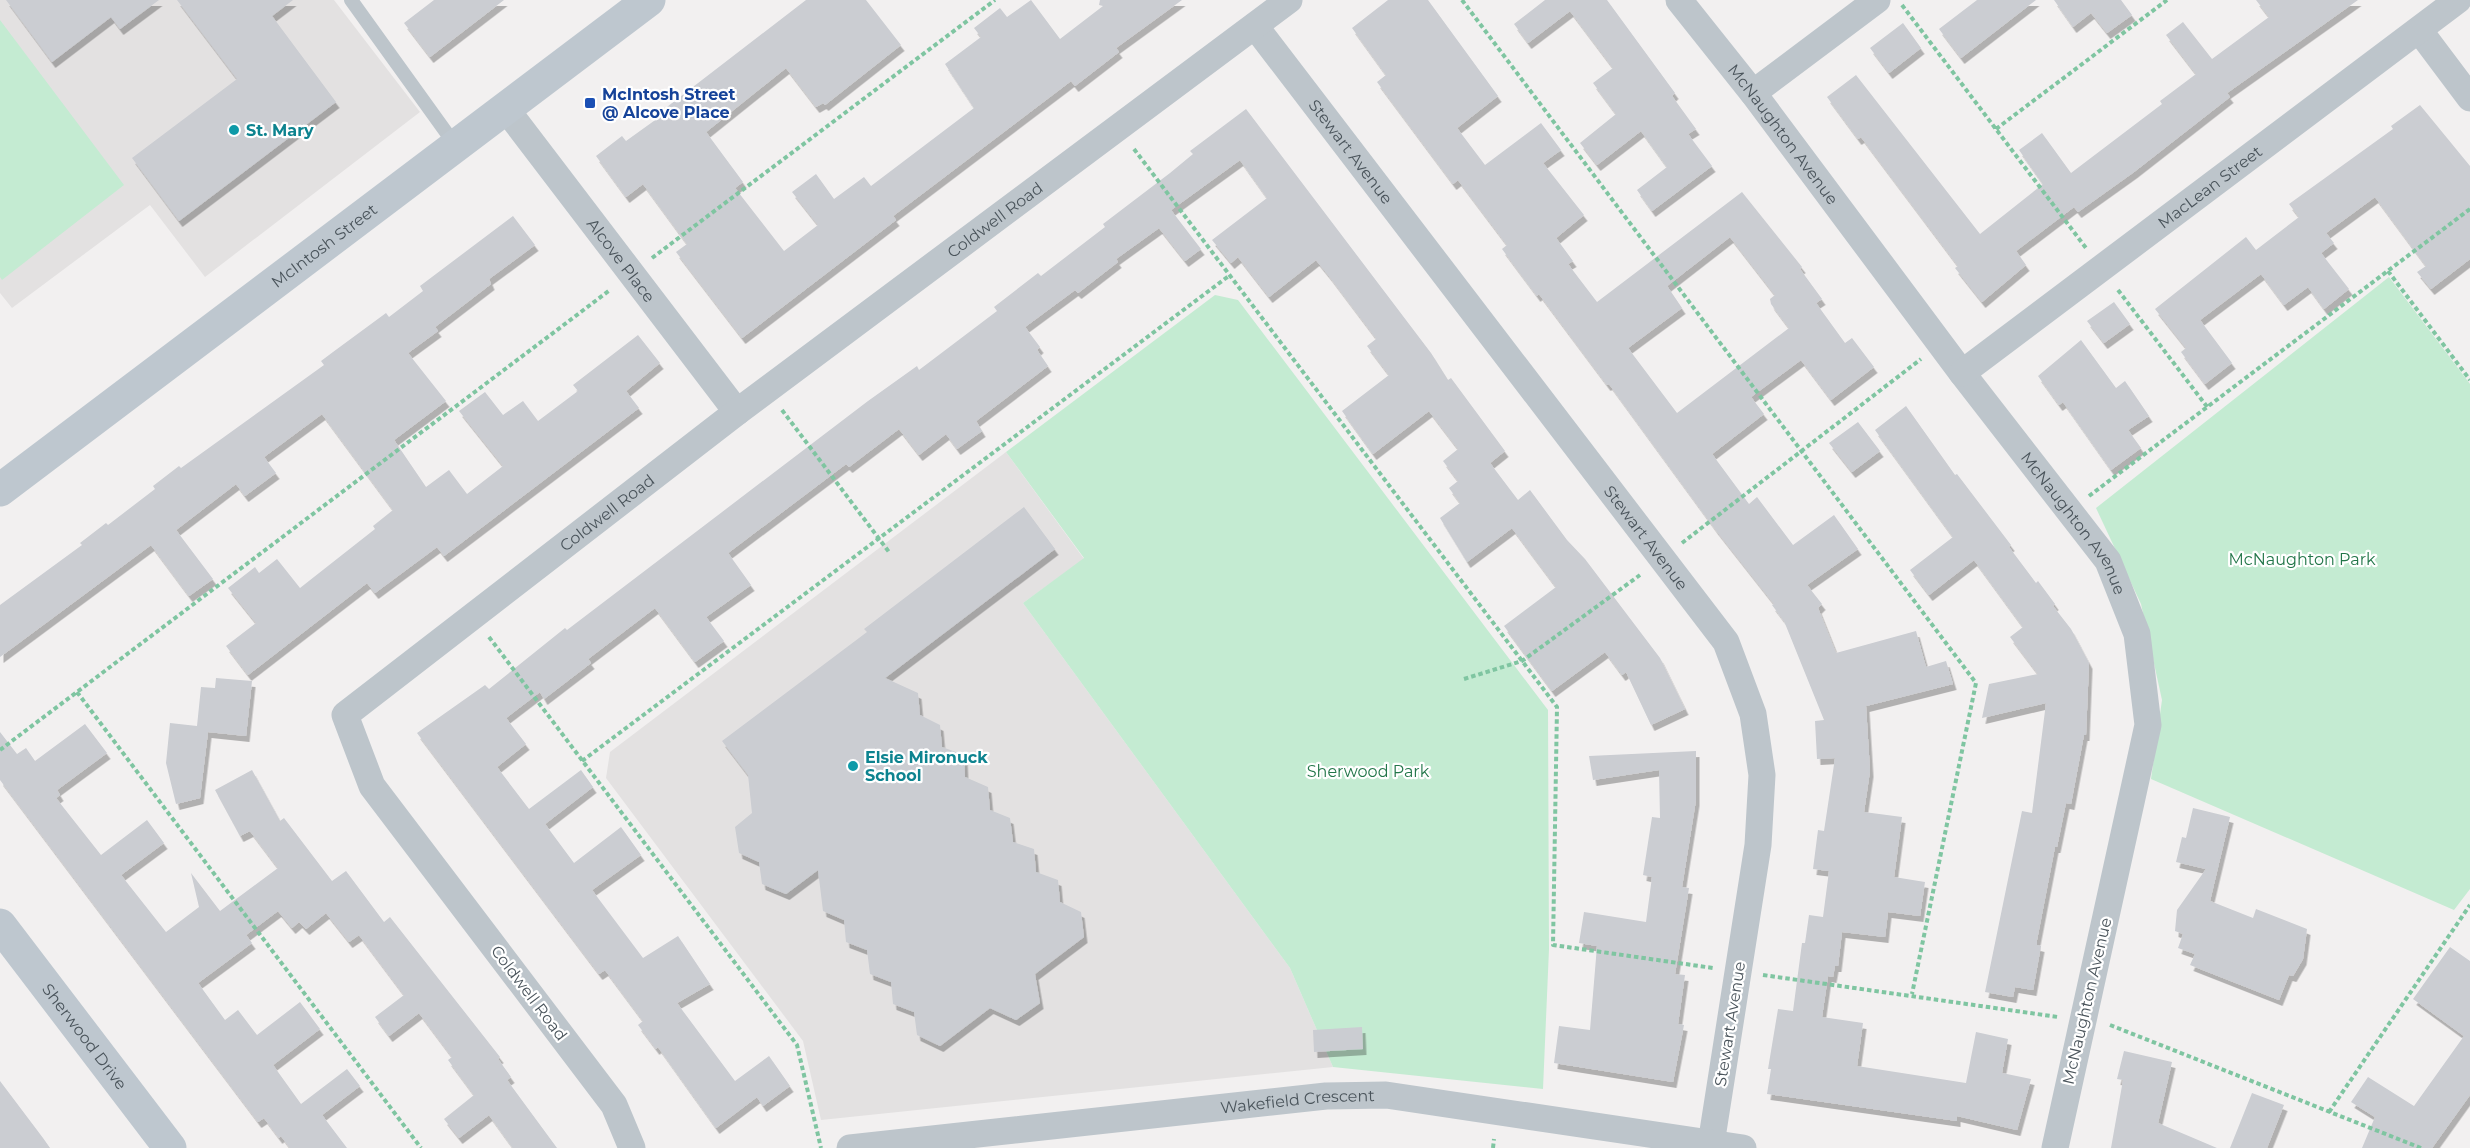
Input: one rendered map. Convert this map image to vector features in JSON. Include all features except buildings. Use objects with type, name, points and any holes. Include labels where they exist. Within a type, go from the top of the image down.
[{"type":"street","name":"McIntosh Street","points":[[0,490],[649,0]]},
{"type":"street","name":"Coldwell Road","points":[[632,1148],[614,1106],[372,786],[345,715],[738,412],[1288,0]]},
{"type":"street","name":"McNaughton Avenue","points":[[1679,0],[1753,93],[1962,373],[2108,561],[2137,634],[2148,725],[2055,1148]]},
{"type":"street","points":[[1753,93],[1877,0]]},
{"type":"street","name":"MacLean Street","points":[[1962,373],[2458,0]]},
{"type":"street","name":"Stewart Avenue","points":[[1255,26],[1726,642],[1753,714],[1762,775],[1758,845],[1712,1144]]},
{"type":"street","points":[[2419,30],[2470,98]]},
{"type":"street","name":"Alcove Place","points":[[506,109],[738,412]]},
{"type":"street","name":"Sherwood Drive","points":[[0,925],[170,1148]]},
{"type":"street","name":"Wakefield Crescent","points":[[850,1148],[1326,1096],[1386,1095],[1743,1148]]},
{"type":"lane","points":[[351,0],[456,146]]},
{"type":"path","points":[[0,750],[995,0]]},
{"type":"path","points":[[1462,0],[1976,683],[1912,994]]},
{"type":"path","points":[[1898,0],[2208,408]]},
{"type":"path","points":[[1996,129],[2167,0]]},
{"type":"path","points":[[1118,128],[1557,708],[1553,945],[1738,972],[2083,1017],[2421,1148]]},
{"type":"path","points":[[2069,511],[2470,209]]},
{"type":"path","points":[[2388,271],[2470,380]]},
{"type":"path","points":[[582,761],[880,540],[1230,275]]},
{"type":"path","points":[[1464,679],[1522,661],[1663,558],[1941,344]]},
{"type":"path","points":[[767,391],[889,552]]},
{"type":"path","points":[[473,616],[797,1045],[820,1148]]},
{"type":"path","points":[[77,692],[421,1148]]},
{"type":"path","points":[[2329,1112],[2470,905]]},
{"type":"shaded area","points":[[0,0],[334,0],[420,112],[205,277],[150,205],[12,308],[0,293]]},
{"type":"shaded area","points":[[1006,452],[1084,559],[1023,603],[1290,968],[1333,1067],[821,1120],[803,1041],[606,778],[610,752]]},
{"type":"green space","points":[[0,20],[124,185],[2,280],[0,277]]},
{"type":"green space","name":"McNaughton Park","points":[[2389,277],[2470,384],[2470,889],[2454,910],[2151,779],[2162,700],[2141,604],[2096,508]]},
{"type":"green space","name":"Sherwood Park","points":[[1215,295],[1238,300],[1548,710],[1549,949],[1543,1089],[1333,1067],[1290,968],[1023,603],[1084,558],[1006,452]]},
{"type":"place","name":"McIntosh Street @ Alcove Place","points":[[590,103]]},
{"type":"place","name":"St. Mary","points":[[234,130]]},
{"type":"place","name":"Elsie Mironuck School","points":[[853,766]]}]
